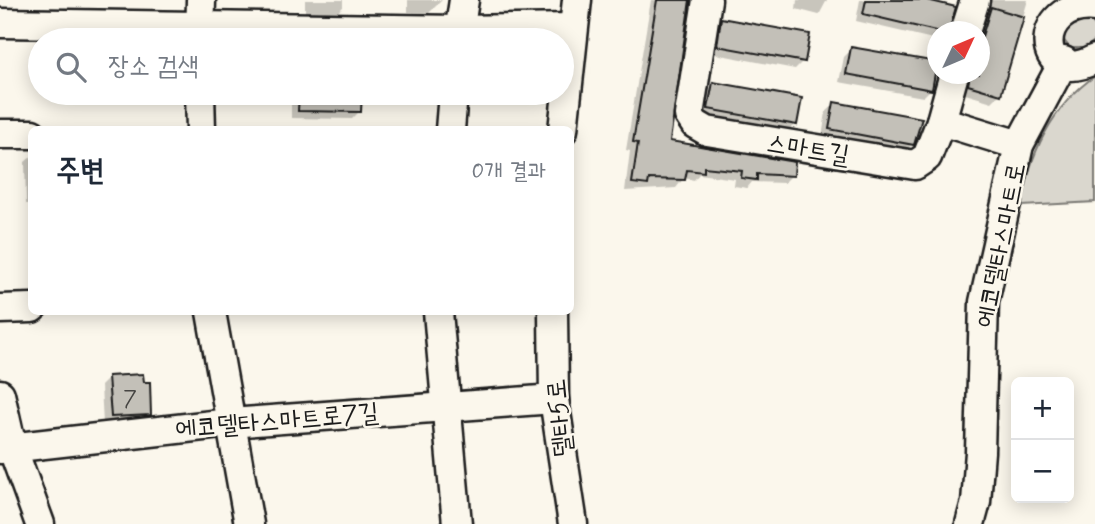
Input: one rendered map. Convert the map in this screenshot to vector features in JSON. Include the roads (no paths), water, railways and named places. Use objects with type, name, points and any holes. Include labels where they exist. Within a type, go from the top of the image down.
[{"type":"street","points":[[459,28],[464,0]]},
{"type":"street","points":[[572,28],[577,0]]},
{"type":"street","name":"스마트길","points":[[707,0],[689,115],[695,124],[707,131],[915,165],[927,157],[941,121]]},
{"type":"street","points":[[968,21],[975,0]]},
{"type":"street","points":[[1083,3],[1058,9],[1047,26],[1050,47],[1064,61],[1084,64],[1095,59]]},
{"type":"street","points":[[0,23],[200,22],[319,28]]},
{"type":"street","name":"에코델타스마트로","points":[[970,524],[976,502],[980,452],[984,302],[1019,145],[1064,61]]},
{"type":"street","points":[[951,84],[941,121],[1019,145]]},
{"type":"street","points":[[200,105],[201,126]]},
{"type":"street","points":[[450,126],[452,105]]},
{"type":"street","points":[[563,126],[565,105]]},
{"type":"street","points":[[0,134],[28,134]]},
{"type":"street","points":[[0,309],[28,308]]},
{"type":"street","points":[[212,315],[249,524]]},
{"type":"street","points":[[438,315],[457,524]]},
{"type":"street","name":"델타5로","points":[[553,315],[554,399],[573,524]]},
{"type":"street","points":[[0,394],[6,448],[40,524]]},
{"type":"street","name":"에코델타스마트로7길","points":[[6,448],[230,423],[554,399]]}]
